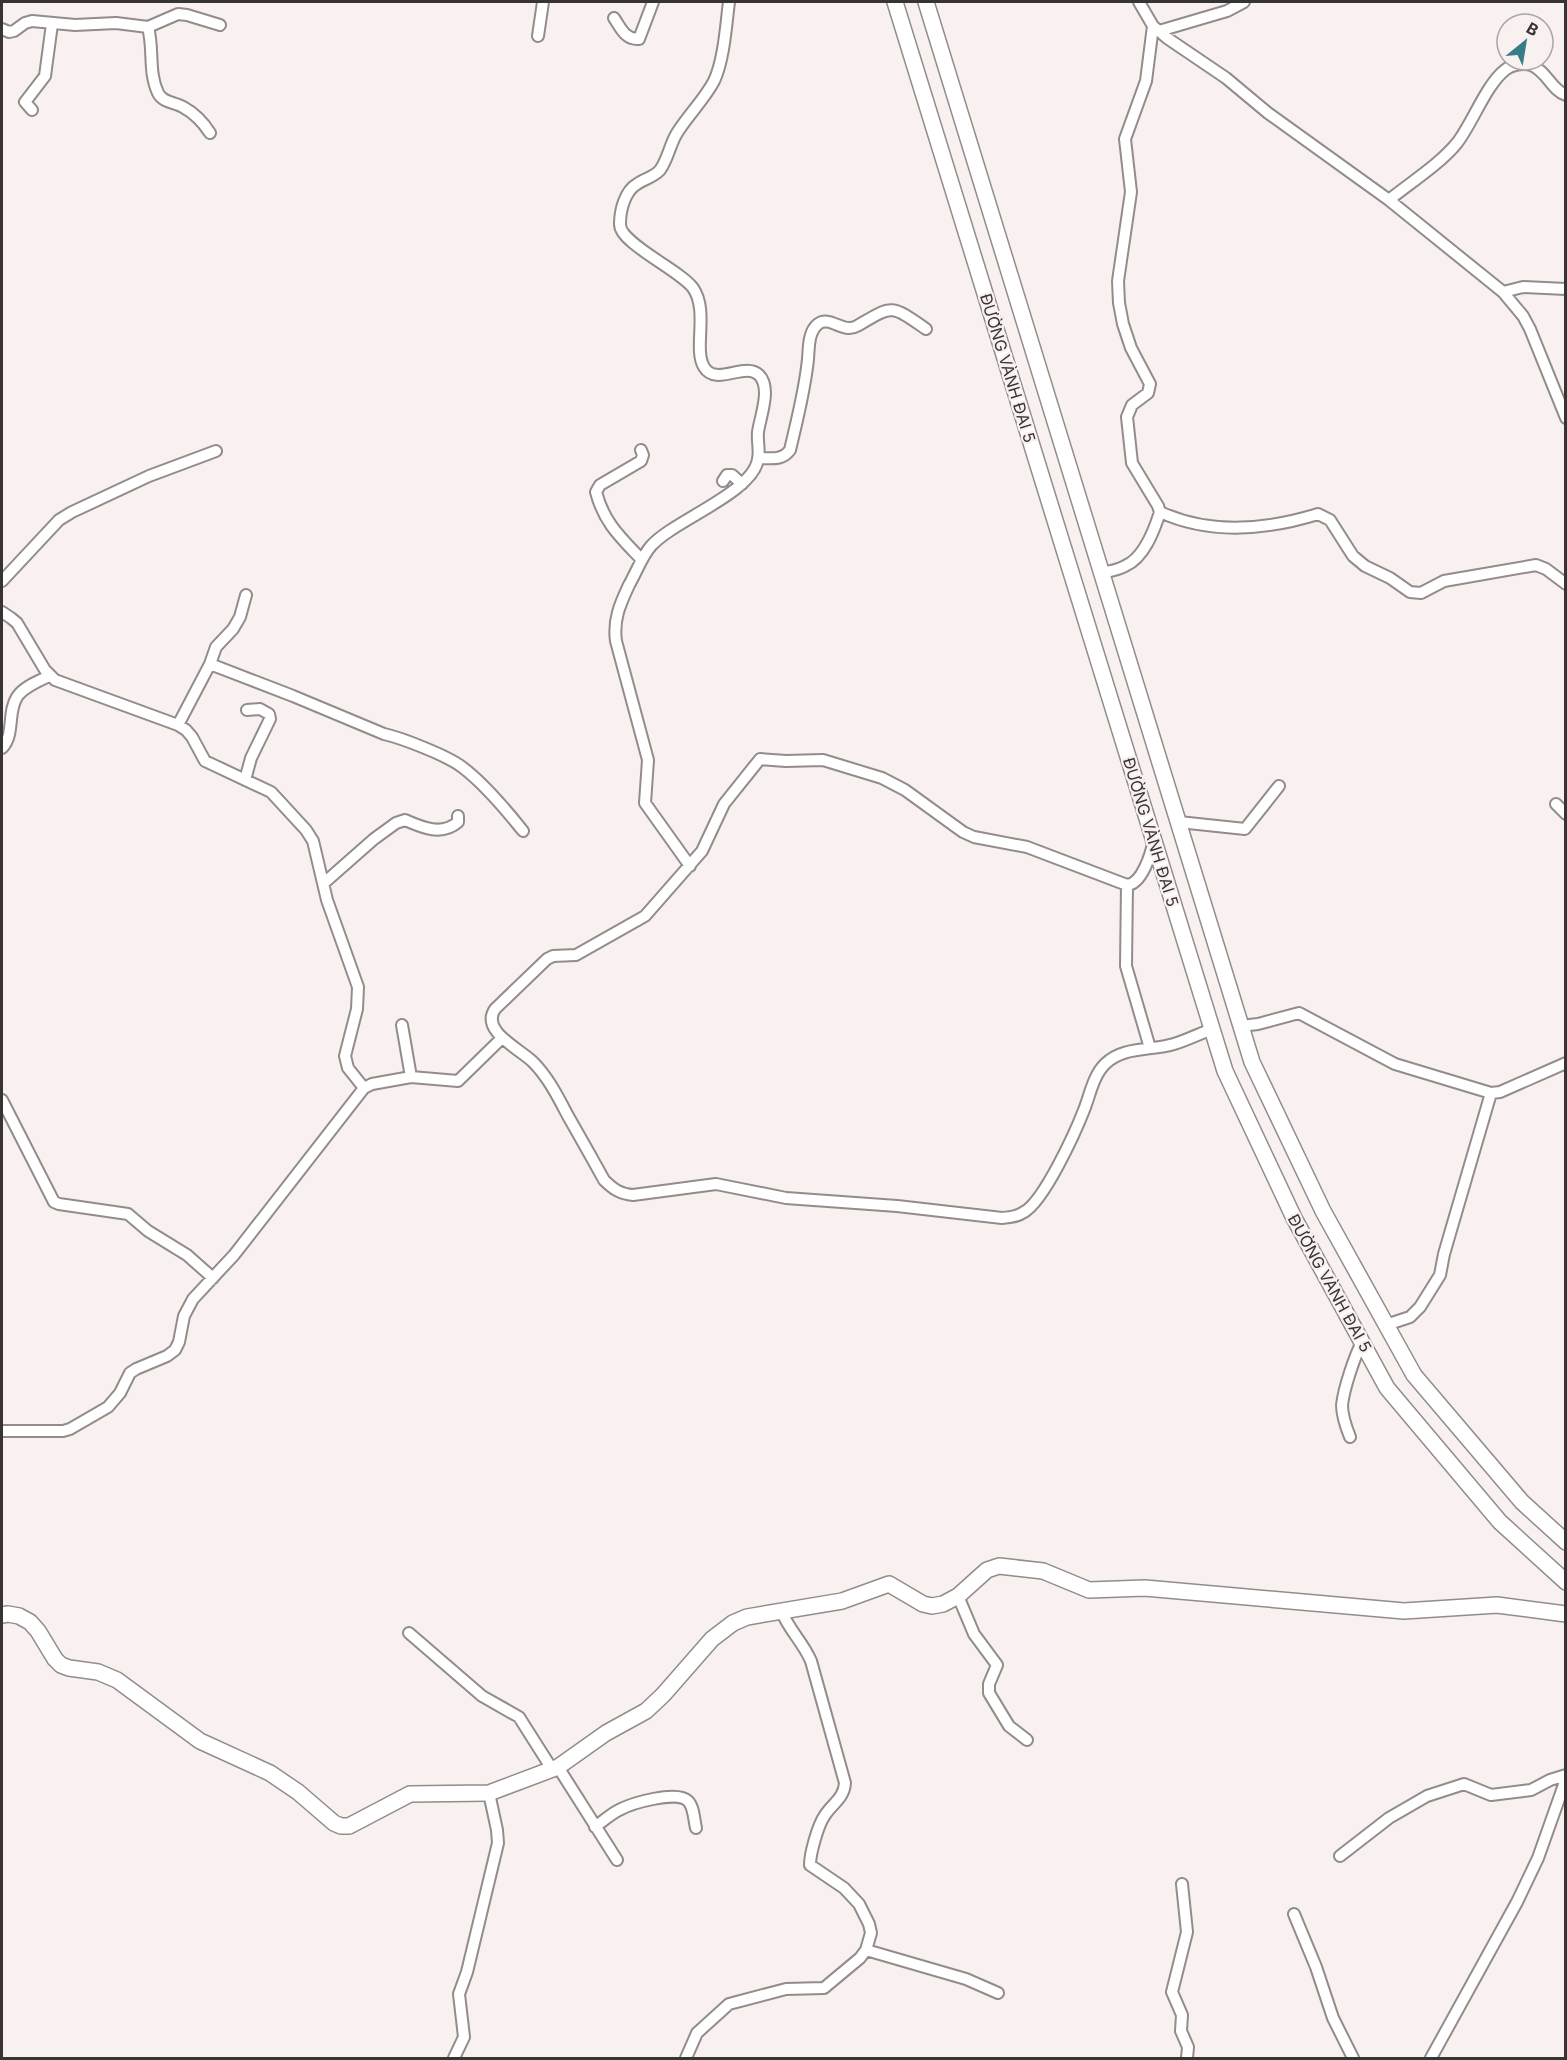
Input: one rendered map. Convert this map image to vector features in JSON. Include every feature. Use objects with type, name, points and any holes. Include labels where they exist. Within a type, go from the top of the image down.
[{"type":"main road","name":"ĐƯỜNG VÀNH ĐAI 5","points":[[895,2],[1225,1071],[1294,1218],[1387,1388],[1500,1522],[1566,1582]]},
{"type":"main road","name":"ĐƯỜNG VÀNH ĐAI 5","points":[[926,2],[1252,1062],[1323,1211],[1414,1375],[1522,1502],[1566,1542]]},
{"type":"main road","points":[[2,1615],[19,1616],[30,1622],[61,1665],[98,1672],[117,1680],[200,1741],[270,1773],[298,1792],[334,1823],[349,1826],[410,1794],[489,1793],[555,1768],[606,1733],[655,1704],[712,1639],[727,1626],[747,1617],[842,1600],[890,1584],[923,1604],[932,1606],[943,1604],[958,1596],[987,1570],[999,1566],[1043,1571],[1089,1590],[1145,1588],[1404,1611],[1497,1605],[1566,1614]]},
{"type":"street","points":[[538,36],[543,2]]},
{"type":"street","points":[[614,18],[624,35],[633,40],[639,39],[653,2]]},
{"type":"street","points":[[690,866],[645,803],[648,760],[616,641],[617,612],[652,545],[742,484],[756,468],[759,458],[757,435],[764,405],[763,382],[754,372],[716,375],[709,373],[703,366],[701,357],[701,314],[694,289],[680,275],[623,236],[620,224],[624,199],[628,191],[660,170],[678,131],[714,81],[719,65],[729,2]]},
{"type":"street","points":[[1139,2],[1156,29],[1226,78],[1268,113],[1389,200],[1503,292],[1526,322],[1566,418]]},
{"type":"street","points":[[1156,29],[1227,11],[1244,2]]},
{"type":"street","points":[[2,29],[9,32],[14,31],[32,21],[75,25],[116,22],[148,27],[178,14],[197,17],[220,25]]},
{"type":"street","points":[[32,110],[25,102],[45,76],[52,24]]},
{"type":"street","points":[[148,27],[151,65],[159,94],[164,100],[182,106],[199,118],[210,133]]},
{"type":"street","points":[[1102,573],[1124,567],[1135,560],[1142,552],[1160,512],[1132,463],[1126,417],[1132,405],[1148,393],[1150,384],[1131,348],[1123,324],[1118,281],[1131,192],[1125,139],[1146,81],[1156,29]]},
{"type":"street","points":[[1389,200],[1456,143],[1497,78],[1506,68],[1518,64],[1531,65],[1541,71],[1557,91],[1566,95]]},
{"type":"street","points":[[1503,292],[1523,287],[1566,289]]},
{"type":"street","points":[[759,458],[781,458],[786,456],[790,450],[806,381],[810,339],[818,324],[824,321],[848,329],[884,310],[894,310],[926,329]]},
{"type":"street","points":[[641,450],[643,455],[641,461],[600,485],[596,492],[609,524],[642,561]]},
{"type":"street","points":[[2,581],[58,520],[149,476],[216,451]]},
{"type":"street","points":[[723,481],[727,475],[742,484]]},
{"type":"street","points":[[1160,512],[1178,520],[1215,528],[1263,527],[1318,514],[1330,520],[1353,556],[1365,567],[1390,578],[1410,592],[1421,593],[1444,581],[1536,565],[1546,568],[1566,584]]},
{"type":"street","points":[[178,725],[210,664],[216,647],[233,629],[240,617],[246,595]]},
{"type":"street","points":[[2,612],[17,623],[49,676],[62,683],[178,725],[192,737],[205,761],[271,792],[306,830],[313,841],[330,909],[358,987],[357,1009],[345,1056],[346,1062],[364,1088]]},
{"type":"street","points":[[210,664],[454,761],[487,791],[523,831]]},
{"type":"street","points":[[4,741],[17,696],[49,676]]},
{"type":"street","points":[[244,780],[251,758],[270,719],[265,710],[247,710]]},
{"type":"street","points":[[1154,840],[1138,880],[1133,885],[1126,885],[1027,847],[974,837],[963,832],[894,783],[882,778],[823,760],[786,761],[765,758],[756,762],[724,804],[702,851],[645,916],[576,955],[553,956],[547,959],[491,1014],[491,1022],[501,1039],[522,1052],[544,1075],[604,1180],[622,1194],[633,1195],[716,1184],[786,1198],[897,1206],[1002,1218],[1015,1217],[1026,1212],[1043,1192],[1079,1122],[1097,1076],[1104,1065],[1115,1056],[1125,1052],[1173,1044],[1212,1029]]},
{"type":"street","points":[[1179,822],[1245,829],[1254,821],[1279,786]]},
{"type":"street","points":[[1556,804],[1566,814]]},
{"type":"street","points":[[324,883],[396,823],[405,820],[422,828],[440,831],[454,826],[458,822],[458,816]]},
{"type":"street","points":[[1126,885],[1126,966],[1150,1048]]},
{"type":"street","points":[[1241,1026],[1299,1013],[1395,1064],[1491,1094],[1566,1063]]},
{"type":"street","points":[[402,1025],[411,1077]]},
{"type":"street","points":[[2,1431],[63,1431],[108,1407],[120,1393],[130,1373],[167,1356],[174,1350],[179,1342],[188,1307],[234,1255],[364,1088],[372,1084],[411,1077],[458,1081],[501,1039]]},
{"type":"street","points":[[1386,1325],[1410,1317],[1440,1275],[1444,1254],[1491,1094]]},
{"type":"street","points":[[2,1100],[54,1202],[128,1214],[148,1232],[188,1255],[213,1278]]},
{"type":"street","points":[[1350,1437],[1342,1405],[1355,1356],[1362,1342]]},
{"type":"street","points":[[958,1596],[974,1634],[997,1665],[989,1684],[989,1692],[1008,1726],[1027,1740]]},
{"type":"street","points":[[686,2058],[697,2033],[729,2004],[786,1989],[824,1988],[860,1958],[866,1950],[871,1933],[859,1904],[844,1888],[810,1865],[821,1822],[841,1797],[844,1783],[811,1661],[781,1610]]},
{"type":"street","points":[[409,1634],[482,1696],[519,1717],[617,1860]]},
{"type":"street","points":[[1340,1856],[1389,1818],[1427,1796],[1464,1784],[1491,1795],[1532,1790],[1550,1780],[1566,1777],[1538,1858],[1517,1902],[1431,2058]]},
{"type":"street","points":[[455,2058],[464,2037],[459,1994],[467,1972],[498,1843],[489,1793]]},
{"type":"street","points":[[595,1827],[619,1810],[642,1802],[675,1796],[686,1799],[691,1805],[696,1828]]},
{"type":"street","points":[[1182,1884],[1187,1932],[1172,1992],[1182,2015],[1181,2031],[1188,2047],[1187,2058]]},
{"type":"street","points":[[1294,1914],[1316,1967],[1333,2018],[1353,2058]]},
{"type":"street","points":[[866,1950],[966,1979],[998,1993]]}]
